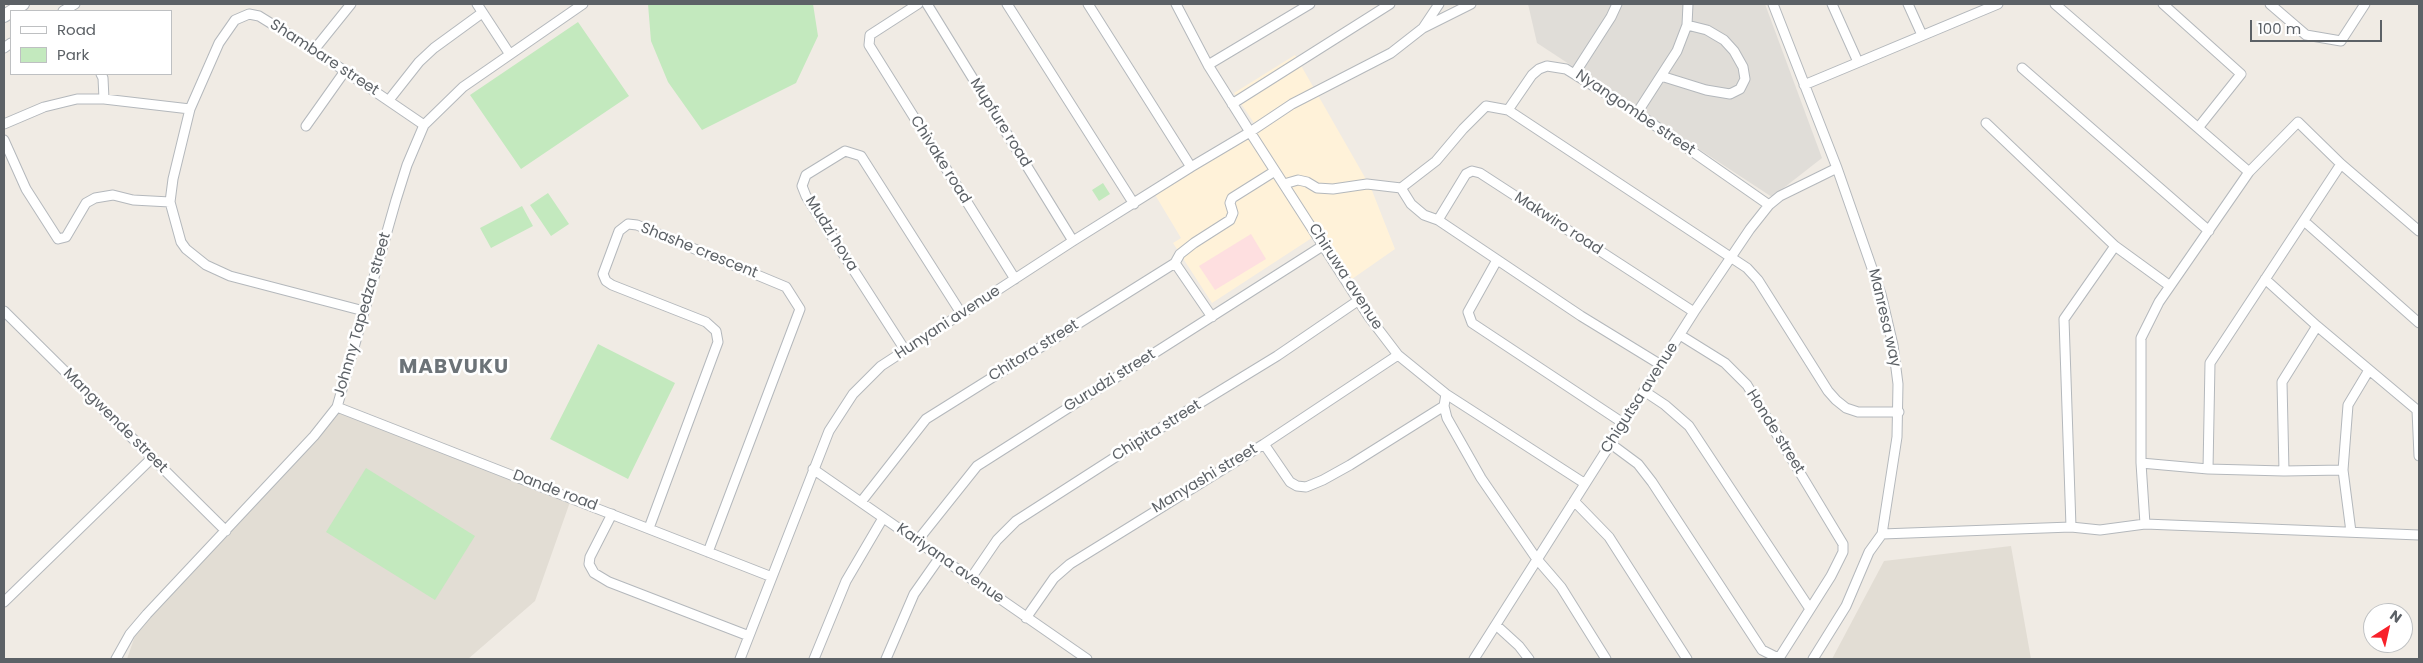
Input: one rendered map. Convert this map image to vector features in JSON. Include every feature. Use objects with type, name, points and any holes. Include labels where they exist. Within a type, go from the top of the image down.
[{"type":"street","points":[[314,50],[352,4]]},
{"type":"street","points":[[477,4],[509,53]]},
{"type":"street","name":"Johnny Tapedza street","points":[[116,659],[130,634],[147,614],[314,436],[337,407],[404,174],[424,125],[452,95],[509,53],[583,4]]},
{"type":"street","name":"Chivake road","points":[[918,4],[870,35],[871,49],[1015,279]]},
{"type":"street","name":"Mupfure road","points":[[927,4],[1073,241]]},
{"type":"street","points":[[1007,4],[1134,204]]},
{"type":"street","points":[[1088,4],[1191,167]]},
{"type":"street","points":[[1208,65],[1310,4]]},
{"type":"street","points":[[1232,104],[1390,4]]},
{"type":"street","points":[[1423,28],[1439,4]]},
{"type":"street","points":[[1423,28],[1472,4]]},
{"type":"street","points":[[1575,73],[1611,16],[1616,4]]},
{"type":"street","points":[[1637,113],[1677,51],[1687,25],[1688,4]]},
{"type":"street","name":"Manresa way","points":[[1773,4],[1837,168],[1881,294],[1896,359],[1899,412],[1882,534],[1869,552],[1846,606],[1813,659]]},
{"type":"street","points":[[1832,4],[1858,62]]},
{"type":"street","points":[[1908,4],[1922,36]]},
{"type":"street","points":[[1804,84],[1922,36],[1981,7],[1998,4]]},
{"type":"street","points":[[2055,4],[2249,172]]},
{"type":"street","points":[[2163,4],[2241,74],[2198,128]]},
{"type":"street","points":[[2270,4],[2306,35],[2341,41],[2365,4]]},
{"type":"street","name":"Chiruwa avenue","points":[[1180,5],[1208,65],[1232,104],[1358,300],[1398,355],[1446,394],[1584,483]]},
{"type":"street","points":[[389,100],[419,62],[482,13]]},
{"type":"street","name":"Shambare street","points":[[364,311],[230,276],[194,257],[184,246],[170,202],[173,179],[190,109],[219,43],[231,24],[242,16],[249,14],[259,16],[314,50],[424,125]]},
{"type":"street","points":[[1661,76],[1706,90],[1730,94],[1740,89],[1745,79],[1743,67],[1734,51],[1724,40],[1707,30],[1687,25]]},
{"type":"street","name":"Hunyani avenue","points":[[740,659],[813,469],[836,417],[853,394],[881,366],[1073,241],[1292,104],[1391,53],[1423,28]]},
{"type":"street","name":"Nyangombe street","points":[[1508,110],[1532,75],[1539,69],[1556,66],[1575,73],[1637,113],[1769,205]]},
{"type":"street","points":[[2022,68],[2208,231]]},
{"type":"street","points":[[306,126],[345,71]]},
{"type":"street","points":[[102,75],[104,99]]},
{"type":"street","points":[[4,124],[20,116],[77,99],[104,99],[190,109]]},
{"type":"street","points":[[1284,184],[1298,180],[1317,188],[1333,189],[1367,184],[1401,188],[1436,161],[1463,129],[1486,106],[1508,110],[1747,268],[1758,280],[1828,391],[1846,408],[1858,412],[1899,412]]},
{"type":"street","points":[[2145,524],[2141,463],[2141,338],[2170,286],[2249,172],[2298,122],[2341,164],[2419,231]]},
{"type":"street","points":[[1986,123],[2115,246],[2170,286]]},
{"type":"street","points":[[4,140],[26,190],[58,239],[66,237],[86,203],[95,198],[113,195],[133,200],[170,202]]},
{"type":"street","name":"Mudzi hova","points":[[905,350],[806,196],[802,186],[806,175],[845,151],[861,156],[961,313]]},
{"type":"street","points":[[2208,469],[2210,363],[2341,164]]},
{"type":"street","name":"Chigutsa avenue","points":[[1474,659],[1536,558],[1574,502],[1584,483],[1731,256],[1769,205],[1794,188],[1837,168]]},
{"type":"street","name":"Chitora street","points":[[861,502],[926,419],[1175,263],[1180,254],[1194,243],[1230,220],[1233,214],[1230,203],[1232,198],[1275,171]]},
{"type":"street","name":"Makwiro road","points":[[1438,220],[1466,174],[1472,171],[1480,173],[1694,312]]},
{"type":"street","points":[[1401,188],[1411,204],[1424,215],[1438,220],[1581,316],[1661,365]]},
{"type":"street","points":[[2304,221],[2419,323]]},
{"type":"street","name":"Shashe crescent","points":[[649,528],[718,342],[716,331],[706,322],[606,281],[604,274],[619,231],[628,224],[646,229],[786,287],[800,308],[708,552]]},
{"type":"street","name":"Gurudzi street","points":[[918,540],[977,466],[1324,245]]},
{"type":"street","points":[[2071,527],[2064,319],[2115,246]]},
{"type":"street","points":[[1497,260],[1468,312],[1472,323],[1623,423]]},
{"type":"street","points":[[1175,263],[1212,317]]},
{"type":"street","points":[[2265,279],[2317,326],[2417,410],[2419,456]]},
{"type":"street","name":"Chipita street","points":[[971,578],[997,540],[1016,521],[1187,411],[1277,356],[1358,300]]},
{"type":"street","name":"Mangwende street","points":[[4,312],[226,531]]},
{"type":"street","points":[[2284,471],[2282,382],[2317,326]]},
{"type":"street","name":"Honde street","points":[[1680,335],[1725,364],[1746,385],[1842,540],[1843,552],[1831,576],[1810,609]]},
{"type":"street","name":"Manyashi street","points":[[1026,618],[1054,578],[1070,564],[1264,444],[1398,355]]},
{"type":"street","points":[[2351,532],[2343,470],[2348,406],[2369,370]]},
{"type":"street","points":[[1611,444],[1638,464],[1652,482],[1759,646],[1769,655],[1778,657],[1781,655],[1810,609],[1689,426],[1672,410],[1644,391]]},
{"type":"street","points":[[1446,394],[1444,406],[1447,418],[1481,478],[1536,558],[1561,587],[1606,659]]},
{"type":"street","points":[[1264,444],[1290,482],[1299,487],[1306,487],[1350,465],[1444,406]]},
{"type":"street","name":"Dande road","points":[[337,407],[772,577]]},
{"type":"street","points":[[4,602],[152,458]]},
{"type":"street","points":[[2141,463],[2208,469],[2343,470]]},
{"type":"street","name":"Kariyana avenue","points":[[813,469],[1087,659]]},
{"type":"street","points":[[1574,502],[1609,537],[1687,659]]},
{"type":"street","points":[[612,514],[590,557],[589,564],[594,573],[609,582],[749,636]]},
{"type":"street","points":[[814,659],[846,581],[883,518]]},
{"type":"street","points":[[1882,534],[2071,527],[2100,530],[2145,524],[2419,535]]},
{"type":"street","points":[[886,659],[914,594],[940,557]]},
{"type":"street","points":[[1496,625],[1519,646],[1529,659]]},
{"type":"shaded area","points":[[1528,4],[1765,4],[1822,158],[1772,197],[1537,43]]},
{"type":"shaded area","points":[[1295,55],[1371,188],[1395,249],[1352,279],[1321,232],[1212,303],[1173,243],[1181,238],[1154,193],[1258,129],[1234,93]]},
{"type":"shaded area","points":[[1251,234],[1266,259],[1215,290],[1199,266]]},
{"type":"shaded area","points":[[337,409],[570,502],[535,601],[468,659],[127,659],[138,627]]},
{"type":"shaded area","points":[[2011,546],[2031,659],[1832,659],[1884,561]]},
{"type":"green space","points":[[648,4],[813,4],[818,36],[796,83],[702,130],[668,82],[651,41]]},
{"type":"green space","points":[[578,22],[629,96],[521,169],[470,95]]},
{"type":"green space","points":[[1103,183],[1110,194],[1099,201],[1092,190]]},
{"type":"green space","points":[[548,193],[569,224],[551,236],[530,205]]},
{"type":"green space","points":[[522,206],[533,226],[491,248],[480,228]]},
{"type":"green space","points":[[598,344],[675,383],[628,479],[550,439]]},
{"type":"green space","points":[[366,468],[475,536],[435,600],[326,532]]},
{"type":"district","name":"MABVUKU","points":[[454,368]]}]
